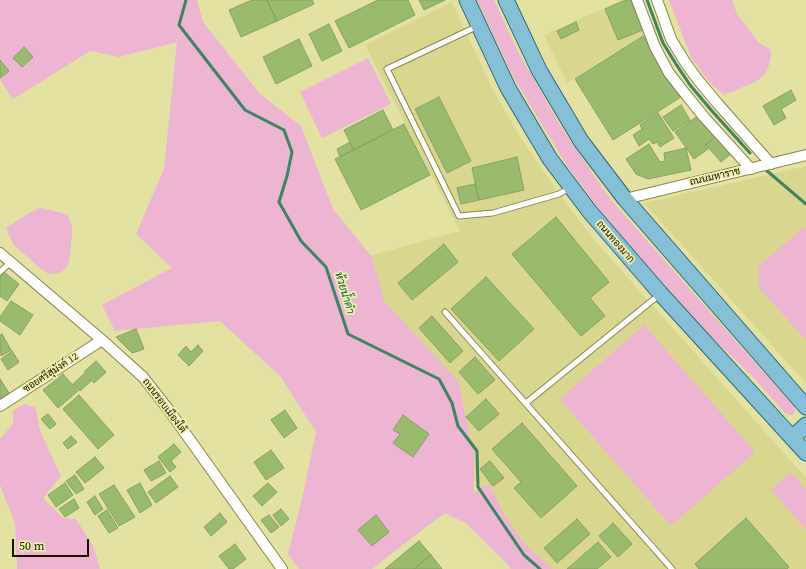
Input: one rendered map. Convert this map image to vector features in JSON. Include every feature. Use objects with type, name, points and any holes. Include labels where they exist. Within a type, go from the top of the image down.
[{"type":"main road","name":"ถนนทองมาก","points":[[467,0],[508,88],[550,159],[590,212],[660,293],[806,454]]},
{"type":"main road","points":[[506,0],[539,70],[581,141],[625,199],[806,407]]},
{"type":"main road","points":[[792,438],[806,425]]},
{"type":"street","points":[[637,0],[655,47],[669,72],[704,117],[751,169]]},
{"type":"street","points":[[657,0],[671,39],[685,62],[718,104],[771,164]]},
{"type":"street","name":"ถนนมหาราช","points":[[625,199],[806,155]]},
{"type":"street","name":"ถนนรอบเมืองใต้","points":[[0,253],[144,378],[173,416],[282,569]]},
{"type":"street","name":"ซอยศรีสุมังค์ 12","points":[[0,406],[102,340]]},
{"type":"lane","points":[[479,26],[387,69],[460,216],[493,213],[559,194],[571,187]]},
{"type":"lane","points":[[0,272],[11,262]]},
{"type":"lane","points":[[526,403],[660,293]]},
{"type":"lane","points":[[445,312],[672,569]]},
{"type":"shaded area","points":[[0,0],[197,0],[203,22],[260,94],[301,126],[333,209],[372,257],[384,301],[458,381],[474,455],[474,492],[489,484],[505,516],[526,546],[553,569],[511,569],[467,524],[445,513],[372,569],[299,569],[288,554],[302,499],[316,432],[280,376],[220,321],[115,331],[102,305],[172,268],[136,234],[164,169],[177,42],[119,57],[90,51],[13,99],[0,80]]},
{"type":"shaded area","points":[[477,0],[494,0],[518,52],[566,135],[611,200],[793,405],[796,410],[793,415],[789,415],[784,412],[755,379],[696,322],[602,213],[567,166],[512,75]]},
{"type":"shaded area","points":[[622,0],[633,0],[646,33],[567,83],[544,35]]},
{"type":"shaded area","points":[[669,0],[732,0],[737,14],[759,43],[770,49],[771,55],[769,65],[765,74],[757,81],[724,95],[709,82],[691,57]]},
{"type":"shaded area","points":[[452,2],[491,86],[520,137],[565,202],[596,242],[806,478],[806,569],[540,569],[523,553],[479,488],[468,468],[329,267],[460,231],[365,45]]},
{"type":"shaded area","points":[[368,58],[391,104],[322,138],[300,92]]},
{"type":"shaded area","points":[[806,166],[806,383],[644,203]]},
{"type":"shaded area","points":[[40,208],[59,212],[68,216],[72,225],[68,265],[62,272],[51,274],[42,270],[13,244],[6,228]]},
{"type":"shaded area","points":[[803,228],[806,229],[806,340],[759,288],[759,266]]},
{"type":"shaded area","points":[[644,325],[755,452],[671,526],[560,399]]},
{"type":"shaded area","points":[[25,404],[36,408],[40,431],[61,476],[43,498],[63,518],[76,519],[94,548],[100,569],[17,569],[15,523],[0,485],[0,439],[13,424],[13,410]]},
{"type":"shaded area","points":[[791,472],[806,490],[806,530],[771,490]]},
{"type":"building","points":[[252,0],[267,0],[277,21],[241,37],[229,10]]},
{"type":"building","points":[[267,0],[312,0],[314,4],[277,21]]},
{"type":"building","points":[[378,0],[408,0],[415,15],[349,48],[335,21]]},
{"type":"building","points":[[419,0],[445,0],[424,10]]},
{"type":"building","points":[[626,0],[631,0],[643,30],[618,40],[605,9]]},
{"type":"building","points":[[576,22],[579,30],[561,39],[557,31]]},
{"type":"building","points":[[329,24],[342,51],[322,61],[309,34]]},
{"type":"building","points":[[643,36],[681,97],[613,140],[575,79]]},
{"type":"building","points":[[299,39],[312,66],[276,84],[263,57]]},
{"type":"building","points":[[24,47],[33,57],[22,67],[13,58]]},
{"type":"building","points":[[0,60],[9,71],[0,78]]},
{"type":"building","points":[[791,90],[796,100],[781,109],[786,118],[774,125],[763,106]]},
{"type":"building","points":[[439,97],[471,161],[447,173],[415,109]]},
{"type":"building","points":[[681,105],[690,120],[673,131],[663,117]]},
{"type":"building","points":[[383,110],[393,130],[354,150],[344,130]]},
{"type":"building","points":[[658,113],[674,138],[660,147],[657,142],[653,144],[649,139],[639,146],[633,135],[642,129],[640,125]]},
{"type":"building","points":[[699,115],[715,137],[705,145],[708,149],[694,159],[675,132]]},
{"type":"building","points":[[404,124],[430,175],[361,210],[335,159]]},
{"type":"building","points":[[717,136],[732,153],[721,162],[706,145]]},
{"type":"building","points":[[350,142],[354,150],[340,157],[337,149]]},
{"type":"building","points":[[649,144],[660,162],[665,161],[664,153],[686,148],[691,170],[648,179],[636,174],[626,159]]},
{"type":"building","points":[[517,157],[524,190],[479,200],[472,168]]},
{"type":"building","points":[[475,184],[479,200],[461,204],[457,188]]},
{"type":"building","points":[[556,217],[609,282],[590,298],[605,316],[581,336],[512,254]]},
{"type":"building","points":[[444,244],[458,262],[412,300],[398,283]]},
{"type":"building","points":[[4,272],[19,284],[7,301],[0,296],[0,277]]},
{"type":"building","points":[[486,277],[534,329],[499,361],[451,309]]},
{"type":"building","points":[[11,301],[33,315],[20,335],[0,321],[0,317]]},
{"type":"building","points":[[432,316],[463,351],[450,363],[419,328]]},
{"type":"building","points":[[136,329],[144,349],[132,353],[116,337]]},
{"type":"building","points":[[2,334],[11,350],[1,356],[0,335]]},
{"type":"building","points":[[198,345],[203,351],[189,366],[178,355],[186,346],[191,352]]},
{"type":"building","points":[[12,351],[19,362],[8,370],[1,359]]},
{"type":"building","points":[[475,357],[495,380],[478,394],[459,372]]},
{"type":"building","points":[[96,361],[106,372],[94,383],[84,372]]},
{"type":"building","points":[[63,374],[78,391],[58,408],[43,390]]},
{"type":"building","points":[[84,374],[91,381],[80,391],[73,384]]},
{"type":"building","points":[[0,379],[9,393],[0,399]]},
{"type":"building","points":[[79,395],[114,435],[98,449],[63,409]]},
{"type":"building","points":[[486,399],[499,414],[479,431],[466,417]]},
{"type":"building","points":[[285,410],[297,428],[284,438],[271,420]]},
{"type":"building","points":[[48,414],[56,424],[50,429],[41,419]]},
{"type":"building","points":[[403,415],[429,434],[413,457],[393,443],[400,434],[393,430]]},
{"type":"building","points":[[522,423],[577,486],[541,518],[514,488],[521,482],[492,449]]},
{"type":"building","points":[[71,436],[77,442],[68,449],[63,443]]},
{"type":"building","points":[[174,444],[181,452],[171,461],[176,467],[170,472],[158,457]]},
{"type":"building","points":[[271,450],[284,468],[266,480],[254,462]]},
{"type":"building","points":[[95,457],[104,468],[85,483],[76,472]]},
{"type":"building","points":[[159,461],[166,473],[151,481],[144,470]]},
{"type":"building","points":[[490,461],[504,478],[493,486],[480,469]]},
{"type":"building","points":[[75,475],[84,489],[76,494],[66,481]]},
{"type":"building","points":[[170,476],[178,487],[156,503],[148,492]]},
{"type":"building","points":[[65,483],[73,495],[56,507],[48,495]]},
{"type":"building","points":[[140,483],[152,505],[140,513],[127,490]]},
{"type":"building","points":[[268,483],[277,492],[262,506],[253,496]]},
{"type":"building","points":[[114,485],[135,517],[119,526],[99,494]]},
{"type":"building","points":[[95,496],[103,509],[95,515],[87,502]]},
{"type":"building","points":[[74,499],[79,508],[65,517],[59,509]]},
{"type":"building","points":[[281,509],[289,519],[281,526],[273,515]]},
{"type":"building","points":[[107,510],[118,528],[109,533],[98,516]]},
{"type":"building","points":[[220,513],[227,522],[211,536],[204,527]]},
{"type":"building","points":[[269,515],[279,527],[271,533],[261,520]]},
{"type":"building","points":[[376,515],[389,532],[372,546],[358,530]]},
{"type":"building","points":[[746,518],[789,567],[787,569],[699,569],[695,564]]},
{"type":"building","points":[[577,519],[590,534],[557,563],[544,548]]},
{"type":"building","points":[[613,523],[632,544],[618,557],[599,536]]},
{"type":"building","points":[[419,541],[431,555],[414,569],[385,569]]},
{"type":"building","points":[[598,542],[611,557],[597,569],[567,569]]},
{"type":"building","points":[[235,544],[246,559],[233,569],[229,569],[219,556]]},
{"type":"building","points":[[431,555],[442,569],[414,569]]},
{"type":"waterway","name":"ห้วยน้ำคำ","points":[[186,0],[179,25],[245,110],[284,130],[292,152],[287,176],[279,202],[301,241],[326,267],[348,334],[439,379],[452,403],[458,426],[477,451],[478,487],[524,555],[540,569]]},
{"type":"waterway","points":[[647,0],[663,43],[690,85],[750,153]]},
{"type":"waterway","points":[[766,170],[806,204]]}]
